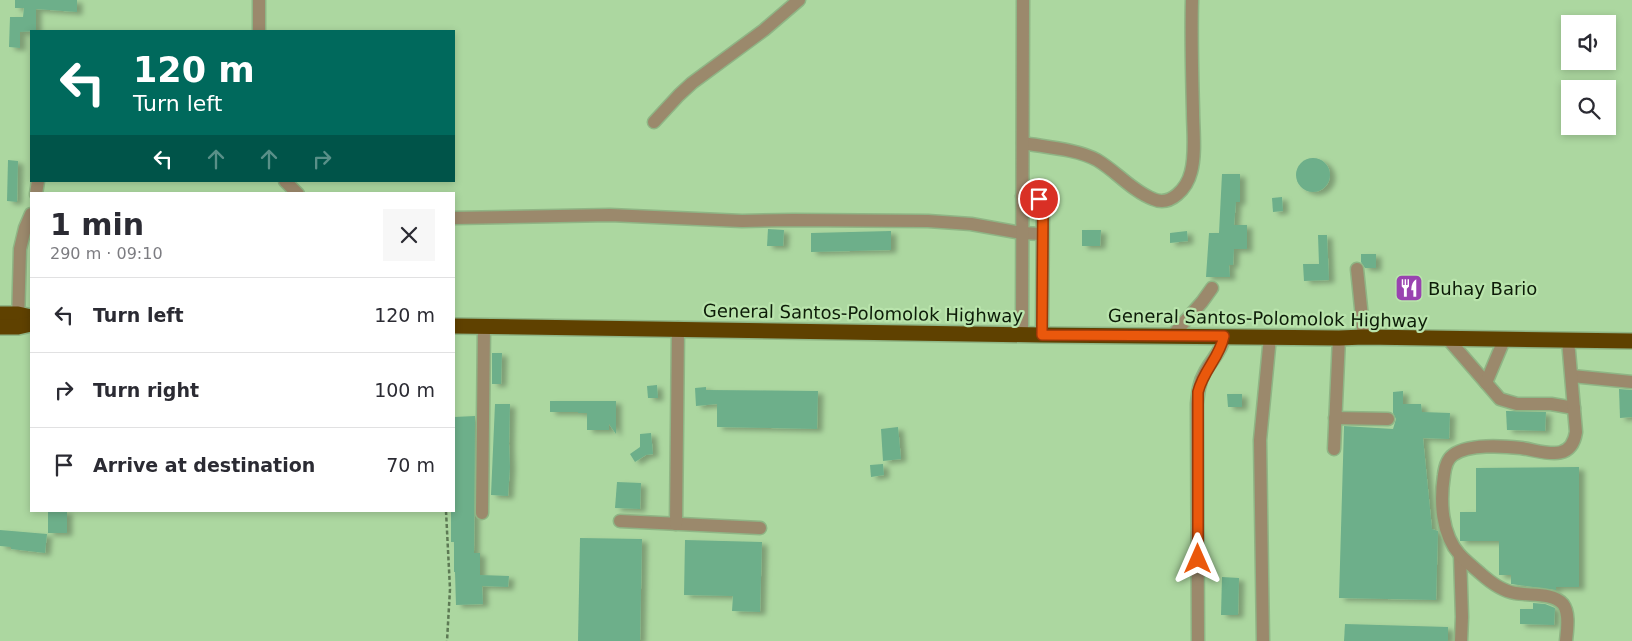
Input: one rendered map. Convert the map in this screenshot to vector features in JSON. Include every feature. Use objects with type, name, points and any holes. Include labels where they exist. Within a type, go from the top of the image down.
[{"type":"highway","points":[[0,314],[25,320]]},
{"type":"highway","points":[[0,327],[25,320]]},
{"type":"highway","name":"General Santos-Polomolok Highway","points":[[455,326],[678,328],[1022,335],[1632,341]]},
{"type":"street","points":[[259,0],[260,30]]},
{"type":"street","points":[[654,122],[692,83],[764,30],[799,0]]},
{"type":"street","points":[[1022,335],[1024,0]]},
{"type":"street","points":[[1022,143],[1080,154],[1096,160],[1154,200],[1163,201],[1173,198],[1182,190],[1192,170],[1194,140],[1192,0]]},
{"type":"street","points":[[286,182],[296,192]]},
{"type":"street","points":[[1022,196],[1037,198],[1042,202],[1042,335]]},
{"type":"street","points":[[455,218],[610,215],[742,221],[908,221],[971,224],[1022,233],[1042,234]]},
{"type":"street","points":[[25,320],[20,249],[30,216]]},
{"type":"street","points":[[1022,260],[1042,259]]},
{"type":"street","points":[[1356,269],[1364,337]]},
{"type":"street","points":[[1172,336],[1212,288]]},
{"type":"street","points":[[1022,289],[1042,289]]},
{"type":"street","points":[[482,513],[484,326]]},
{"type":"street","points":[[676,524],[678,328]]},
{"type":"street","points":[[1198,641],[1197,404],[1201,380],[1220,352],[1224,336]]},
{"type":"street","points":[[1263,641],[1263,538],[1260,440],[1270,337]]},
{"type":"street","points":[[1334,449],[1339,338]]},
{"type":"street","points":[[1448,339],[1500,399],[1517,404],[1551,404],[1574,408]]},
{"type":"street","points":[[1486,383],[1504,340]]},
{"type":"street","points":[[1566,641],[1566,612],[1564,605],[1553,597],[1515,594],[1504,590],[1482,575],[1460,554],[1448,534],[1443,511],[1444,475],[1449,459],[1454,454],[1462,450],[1506,446],[1540,453],[1559,453],[1566,450],[1575,440],[1576,432],[1568,340]]},
{"type":"street","points":[[1572,376],[1632,382]]},
{"type":"street","points":[[1335,418],[1388,419]]},
{"type":"street","points":[[620,521],[760,528]]},
{"type":"street","points":[[1460,554],[1461,641]]},
{"type":"path","points":[[446,512],[450,589],[447,641]]},
{"type":"building","points":[[15,0],[77,0],[77,12],[36,9],[36,30],[20,32],[20,48],[9,47],[10,17],[23,17],[24,8],[15,8]]},
{"type":"building","points":[[1313,158],[1325,163],[1330,175],[1325,187],[1313,192],[1301,187],[1296,175],[1301,163]]},
{"type":"building","points":[[8,160],[18,161],[17,202],[7,201]]},
{"type":"building","points":[[1222,174],[1240,174],[1240,202],[1236,202],[1234,225],[1247,225],[1247,249],[1234,249],[1233,265],[1229,265],[1230,277],[1206,277],[1209,233],[1219,233]]},
{"type":"building","points":[[1282,197],[1283,211],[1273,212],[1272,198]]},
{"type":"building","points":[[768,229],[784,230],[783,246],[767,246]]},
{"type":"building","points":[[1082,230],[1101,230],[1100,246],[1082,246]]},
{"type":"building","points":[[891,231],[891,250],[811,252],[811,233]]},
{"type":"building","points":[[1187,231],[1188,241],[1170,243],[1170,233]]},
{"type":"building","points":[[1318,235],[1327,235],[1329,280],[1304,281],[1303,264],[1319,264]]},
{"type":"building","points":[[1361,254],[1376,254],[1376,268],[1365,268],[1361,262]]},
{"type":"building","points":[[492,353],[502,353],[501,384],[492,384]]},
{"type":"building","points":[[657,385],[658,398],[648,398],[647,386]]},
{"type":"building","points":[[706,387],[706,390],[818,391],[817,429],[717,427],[717,404],[696,406],[695,388]]},
{"type":"building","points":[[1619,389],[1632,390],[1632,417],[1620,418]]},
{"type":"building","points":[[1403,391],[1403,404],[1421,404],[1422,412],[1450,413],[1449,439],[1423,438],[1432,529],[1438,531],[1436,600],[1339,598],[1344,426],[1393,429],[1396,419],[1393,413],[1393,392]]},
{"type":"building","points":[[1227,394],[1242,394],[1242,407],[1228,407]]},
{"type":"building","points":[[550,401],[616,401],[616,434],[609,424],[609,430],[587,430],[587,413],[550,412]]},
{"type":"building","points":[[495,404],[510,404],[508,496],[491,495]]},
{"type":"building","points":[[1506,411],[1546,412],[1545,431],[1507,430]]},
{"type":"building","points":[[475,416],[474,553],[480,553],[480,575],[509,576],[508,587],[482,586],[483,604],[456,605],[454,542],[451,542],[451,512],[455,512],[455,417]]},
{"type":"building","points":[[898,427],[901,459],[883,461],[881,429]]},
{"type":"building","points":[[651,433],[653,454],[646,455],[635,462],[630,454],[640,447],[640,434]]},
{"type":"building","points":[[883,464],[884,475],[871,477],[870,465]]},
{"type":"building","points":[[1579,467],[1579,587],[1556,587],[1556,590],[1511,584],[1511,575],[1499,575],[1499,541],[1460,541],[1460,512],[1476,512],[1476,468]]},
{"type":"building","points":[[617,482],[641,483],[640,509],[615,508]]},
{"type":"building","points":[[48,512],[67,512],[67,533],[48,533]]},
{"type":"building","points":[[0,530],[47,534],[45,553],[0,546]]},
{"type":"building","points":[[580,538],[642,539],[640,641],[578,641]]},
{"type":"building","points":[[685,540],[762,542],[760,612],[732,611],[733,596],[684,595]]},
{"type":"building","points":[[1222,577],[1239,578],[1238,615],[1221,615]]},
{"type":"building","points":[[1533,603],[1545,604],[1555,608],[1554,625],[1520,624],[1520,609],[1533,609]]},
{"type":"building","points":[[1345,624],[1448,627],[1448,641],[1344,641]]},
{"type":"place","name":"Buhay Bario","points":[[1409,288]]},
{"type":"route","points":[[1039,199],[1043,206],[1042,335],[1224,336],[1222,348],[1205,372],[1198,392],[1198,559]]}]
